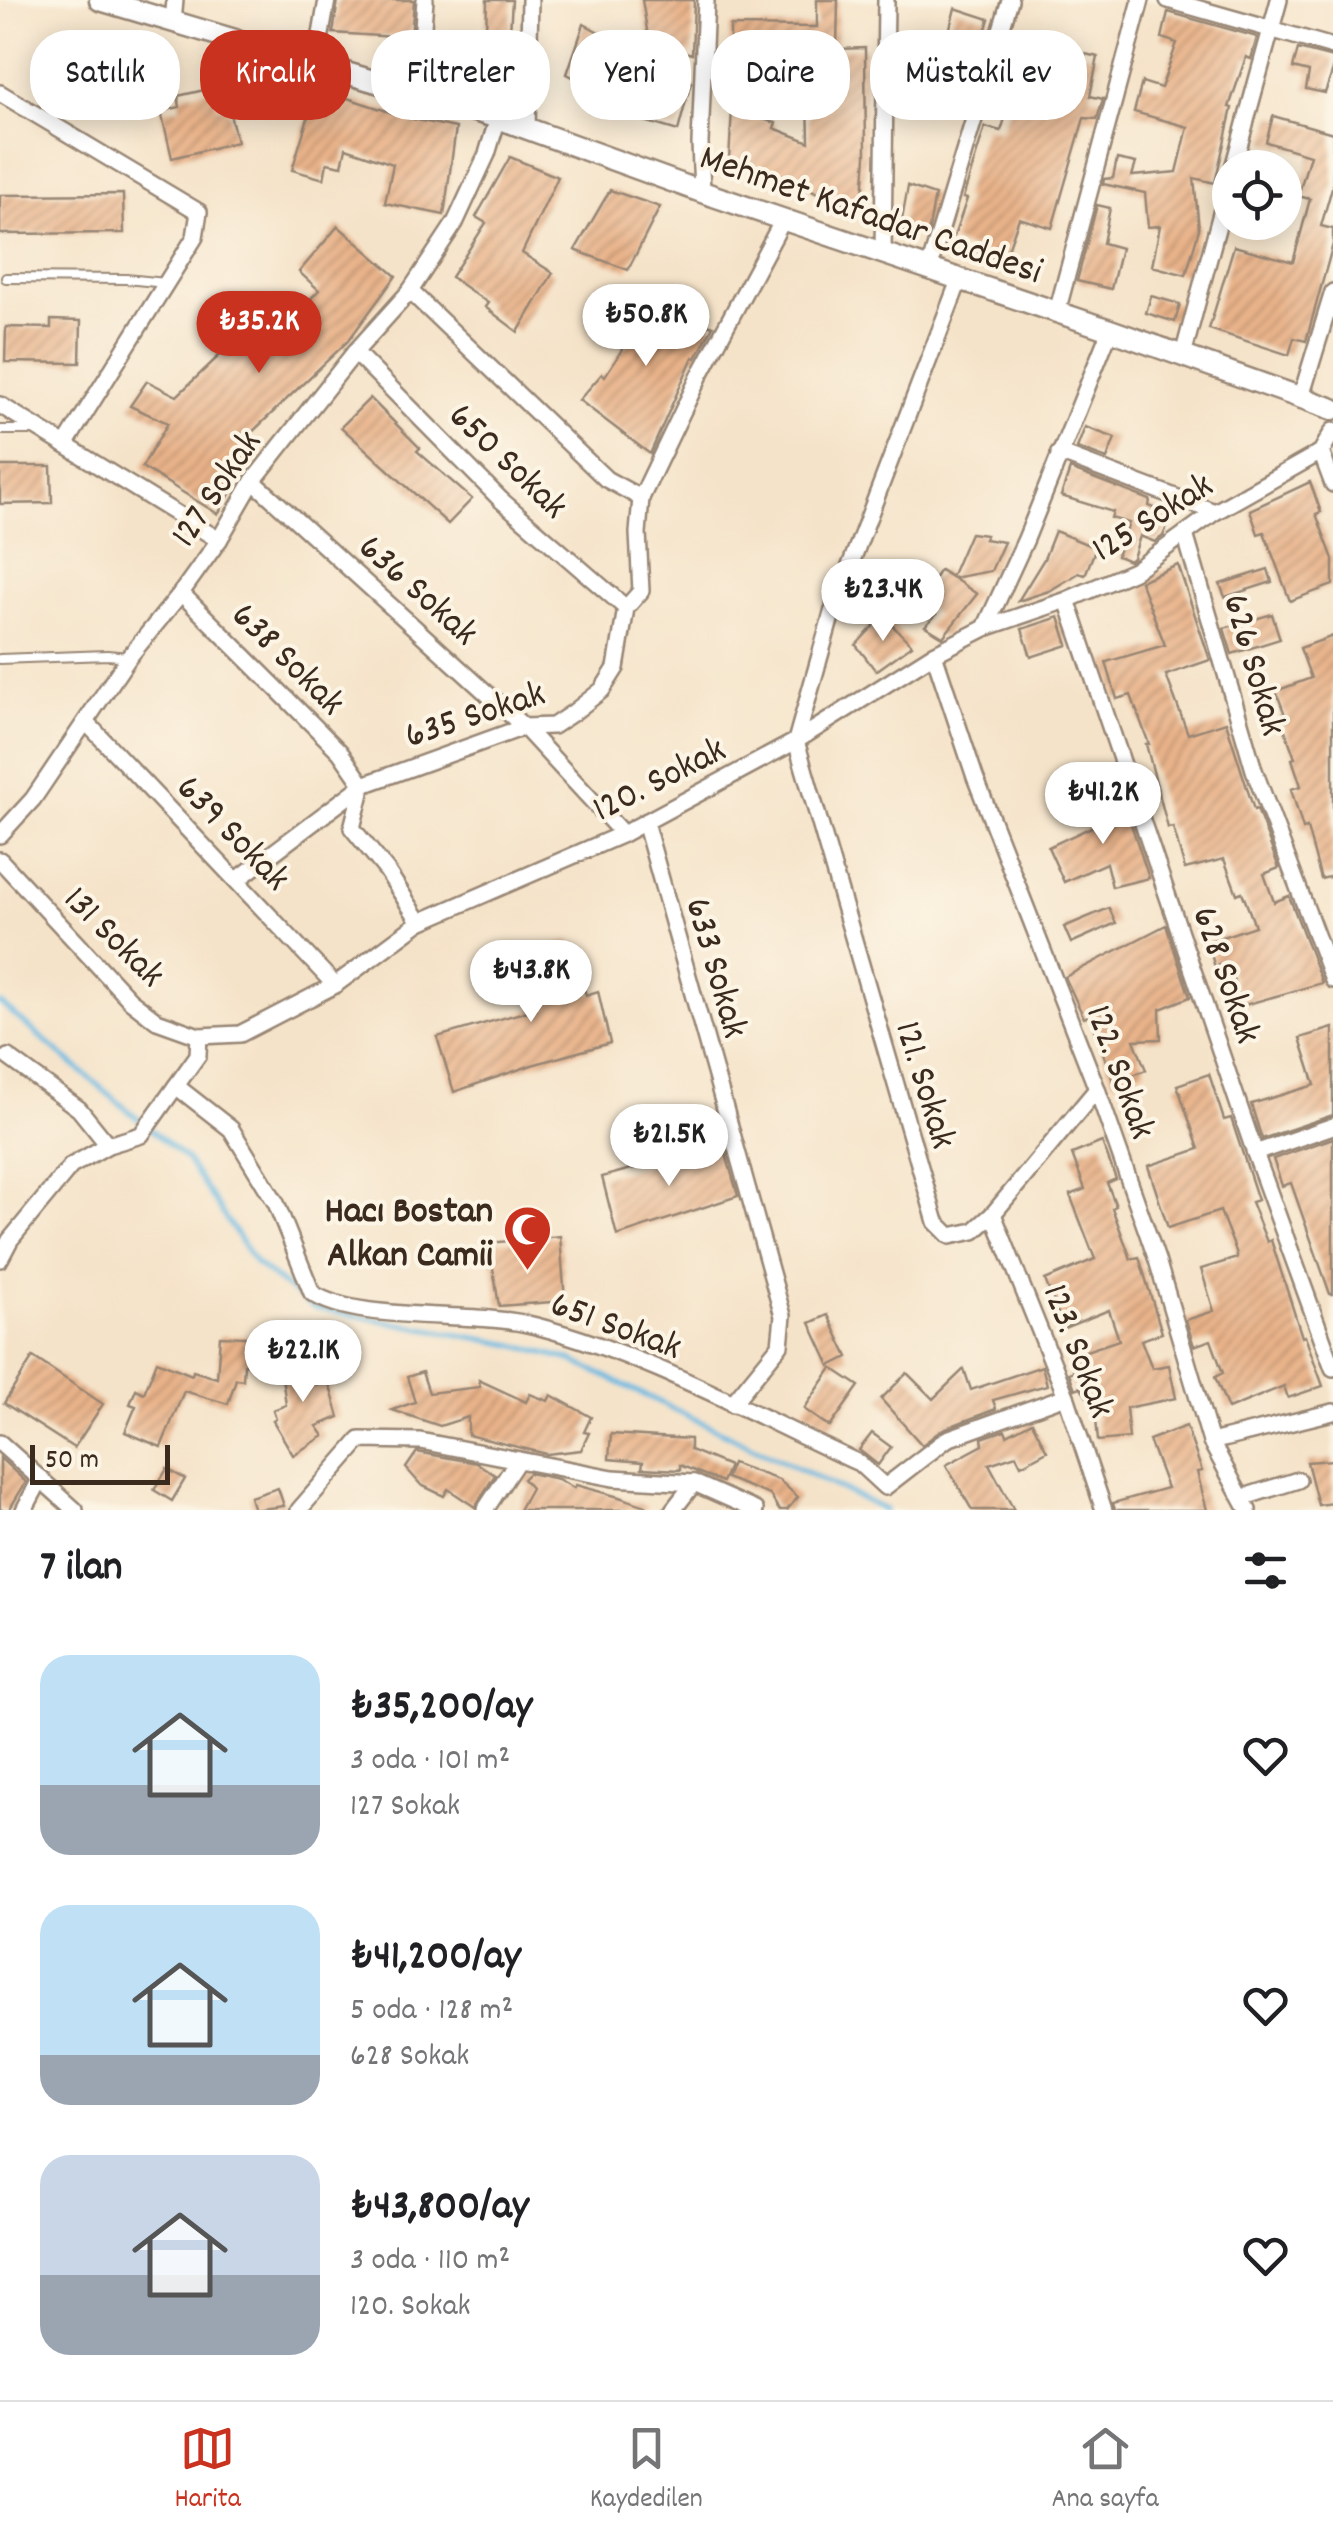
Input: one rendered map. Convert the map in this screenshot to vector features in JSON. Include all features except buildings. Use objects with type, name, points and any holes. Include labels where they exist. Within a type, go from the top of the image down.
[{"type":"main road","name":"Mehmet Kafadar Caddesi","points":[[100,0],[200,30]]},
{"type":"main road","name":"Mehmet Kafadar Caddesi","points":[[504,120],[1333,409]]},
{"type":"street","points":[[173,22],[176,0]]},
{"type":"street","points":[[322,30],[327,0]]},
{"type":"street","points":[[423,30],[425,0]]},
{"type":"street","points":[[527,128],[530,0]]},
{"type":"street","points":[[702,192],[700,143],[706,0]]},
{"type":"street","points":[[883,254],[886,0]]},
{"type":"street","points":[[929,268],[1010,0]]},
{"type":"street","points":[[1058,312],[1141,0]]},
{"type":"street","points":[[1168,0],[1333,48]]},
{"type":"street","points":[[1238,150],[1279,0]]},
{"type":"street","points":[[0,93],[199,212],[195,237],[65,444]]},
{"type":"street","name":"127 Sokak","points":[[0,836],[32,799],[129,657],[181,593],[253,481],[355,352],[410,291],[455,223],[487,154],[497,120]]},
{"type":"street","name":"635 Sokak","points":[[238,880],[363,785],[524,727],[553,726],[602,690],[616,668],[626,608],[641,592],[641,498],[783,220]]},
{"type":"street","points":[[1183,355],[1214,240]]},
{"type":"street","points":[[796,741],[832,613],[960,278]]},
{"type":"street","points":[[410,291],[606,479],[641,498]]},
{"type":"street","points":[[1301,398],[1333,292]]},
{"type":"street","points":[[985,628],[1026,539],[1110,330]]},
{"type":"street","name":"650 Sokak","points":[[355,352],[501,500],[626,608]]},
{"type":"street","points":[[0,405],[218,540]]},
{"type":"street","points":[[1333,430],[1321,452],[1333,484]]},
{"type":"street","name":"125 Sokak","points":[[985,628],[1067,600],[1134,571],[1214,512],[1321,452]]},
{"type":"street","points":[[1060,453],[1214,512]]},
{"type":"street","name":"636 Sokak","points":[[253,481],[524,727],[622,834]]},
{"type":"street","name":"626 Sokak","points":[[1185,534],[1254,770],[1333,980]]},
{"type":"street","name":"638 Sokak","points":[[181,593],[340,752],[363,785]]},
{"type":"street","name":"628 Sokak","points":[[1067,600],[1255,1153],[1333,1368]]},
{"type":"street","name":"120. Sokak","points":[[199,1036],[240,1034],[334,984],[420,922],[622,834],[796,741],[934,654],[985,628]]},
{"type":"street","name":"122. Sokak","points":[[934,654],[974,777],[1097,1089],[1157,1260],[1211,1442],[1246,1503]]},
{"type":"street","name":"639 Sokak","points":[[86,724],[334,984]]},
{"type":"street","name":"121. Sokak","points":[[796,741],[936,1222],[950,1236],[974,1230],[994,1214],[1097,1089]]},
{"type":"street","points":[[363,785],[352,828],[387,871],[420,922]]},
{"type":"street","name":"633 Sokak","points":[[645,822],[782,1316],[780,1344],[732,1404]]},
{"type":"street","name":"131 Sokak","points":[[0,860],[130,1000],[157,1021],[199,1036]]},
{"type":"street","points":[[0,1259],[10,1240],[71,1166],[108,1145],[140,1134],[198,1054],[199,1036]]},
{"type":"street","points":[[3,1057],[80,1109],[108,1145]]},
{"type":"street","name":"651 Sokak","points":[[176,1086],[231,1129],[276,1203],[312,1292],[324,1301],[531,1324],[650,1367],[732,1404]]},
{"type":"street","points":[[1255,1153],[1333,1126]]},
{"type":"street","name":"123. Sokak","points":[[994,1214],[1066,1396],[1104,1510]]},
{"type":"street","points":[[732,1404],[859,1463],[886,1486],[947,1440],[1066,1396]]},
{"type":"street","points":[[1211,1442],[1333,1412]]},
{"type":"street","points":[[299,1510],[360,1440],[420,1441],[613,1478],[694,1483],[755,1510]]},
{"type":"street","points":[[0,1443],[74,1510]]},
{"type":"street","points":[[485,1510],[518,1460]]},
{"type":"street","points":[[24,1510],[40,1478]]},
{"type":"street","points":[[1246,1503],[1298,1480]]},
{"type":"street","points":[[673,1510],[694,1483]]},
{"type":"lane","points":[[6,278],[166,284]]},
{"type":"lane","points":[[0,430],[41,430]]},
{"type":"lane","points":[[0,659],[129,657]]},
{"type":"waterway","points":[[0,1003],[186,1159],[256,1264],[314,1308],[514,1345],[571,1360],[885,1510]]},
{"type":"place","name":"Hacı Bostan Alkan Camii","points":[[528,1272]]}]
